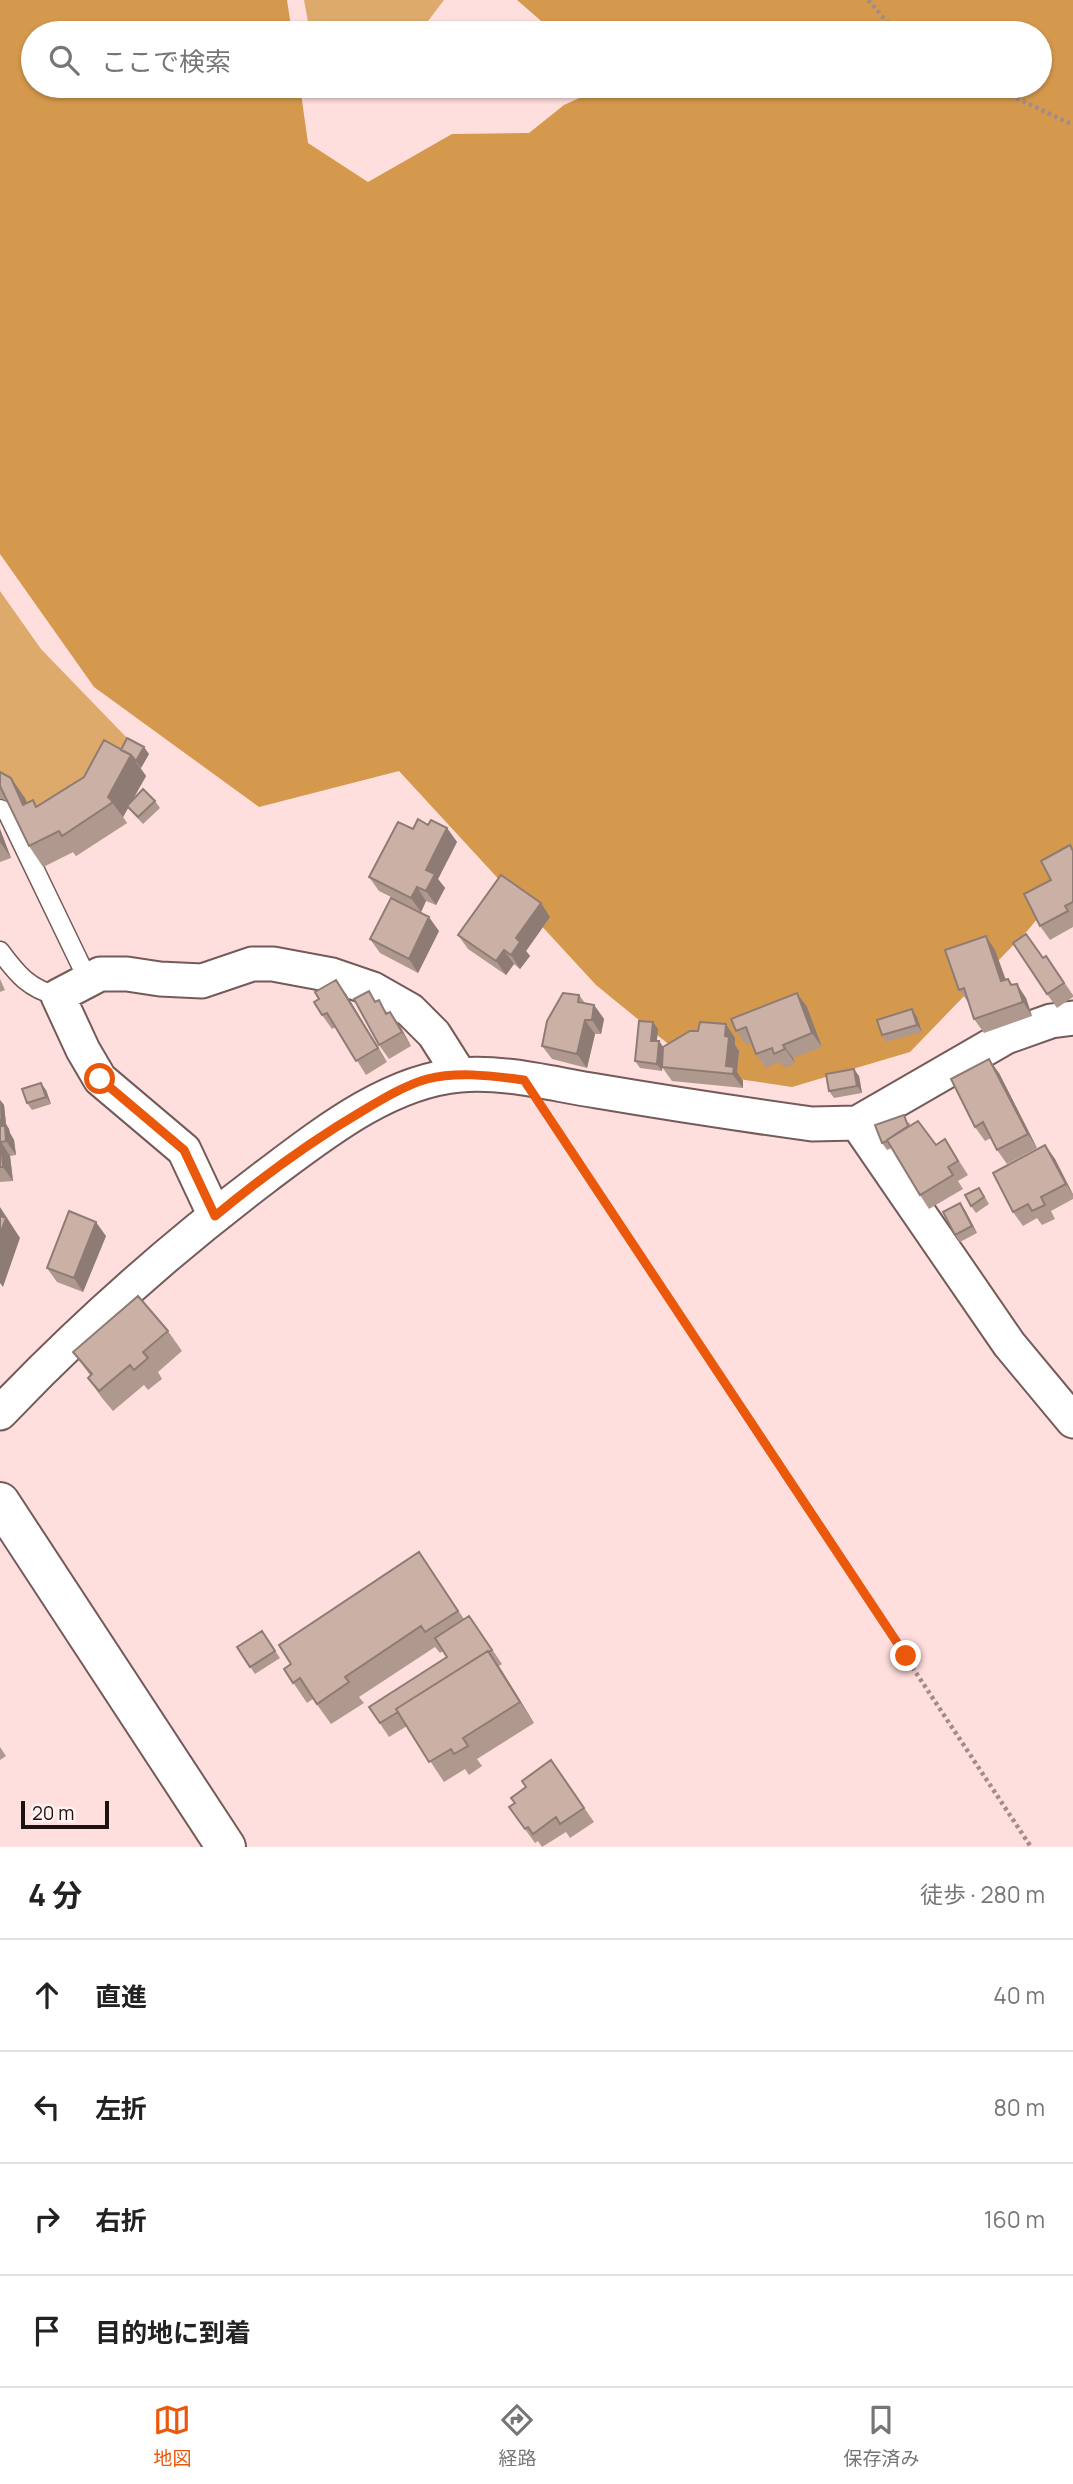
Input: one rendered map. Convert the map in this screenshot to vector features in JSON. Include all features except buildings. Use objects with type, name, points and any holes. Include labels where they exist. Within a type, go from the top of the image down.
[{"type":"street","points":[[215,1216],[184,1150],[100,1079],[58,996],[100,974],[202,981],[252,964],[273,964],[332,975],[373,989],[410,1010],[435,1034],[460,1075]]},
{"type":"street","points":[[0,1413],[47,1364],[128,1289],[215,1216],[319,1136],[385,1097],[427,1079],[483,1074],[812,1124],[857,1123],[1006,1037],[1051,1021],[1073,1018]]},
{"type":"street","points":[[857,1123],[1009,1344],[1073,1421]]},
{"type":"street","points":[[0,1502],[226,1847]]},
{"type":"lane","points":[[0,809],[7,812],[88,980]]},
{"type":"lane","points":[[0,951],[16,972],[38,991],[58,996]]},
{"type":"path","points":[[868,0],[886,21]]},
{"type":"path","points":[[1016,98],[1073,125]]},
{"type":"path","points":[[524,1080],[1031,1847]]},
{"type":"shaded area","points":[[0,0],[287,0],[290,21],[21,21],[21,98],[302,98],[308,143],[368,182],[452,134],[529,133],[564,105],[579,98],[1052,98],[1052,21],[541,21],[517,0],[1073,0],[1073,876],[1028,930],[910,1052],[792,1087],[705,1074],[596,985],[399,771],[259,807],[94,687],[0,554]]},
{"type":"shaded area","points":[[304,0],[444,0],[428,21],[308,21]]},
{"type":"shaded area","points":[[0,591],[41,649],[128,739],[119,761],[146,776],[123,817],[127,823],[76,856],[73,852],[43,867],[13,804],[0,798]]},
{"type":"route","points":[[100,1079],[184,1150],[215,1216],[319,1136],[385,1097],[427,1079],[483,1074],[524,1080],[906,1656]]}]
